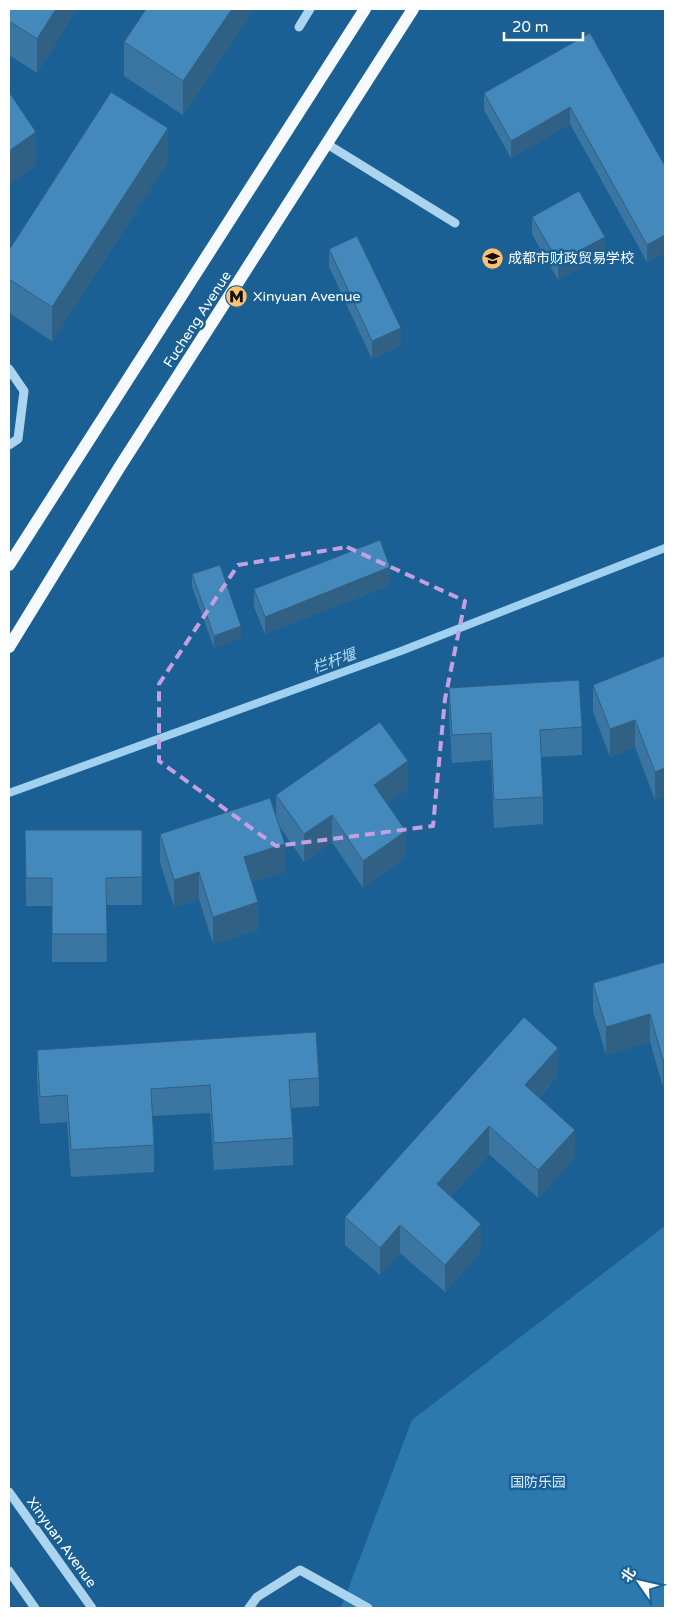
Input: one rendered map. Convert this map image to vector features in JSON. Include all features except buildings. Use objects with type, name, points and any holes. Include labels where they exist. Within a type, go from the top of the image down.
[{"type":"main road","name":"Fucheng Avenue","points":[[9,565],[365,9]]},
{"type":"main road","name":"Fucheng Avenue","points":[[9,647],[124,460],[413,9]]},
{"type":"street","points":[[299,27],[310,9]]},
{"type":"street","points":[[326,144],[455,223]]},
{"type":"street","points":[[9,369],[24,391],[18,439],[9,445]]},
{"type":"street","name":"Xinyuan Avenue","points":[[9,1492],[92,1608]]},
{"type":"street","points":[[249,1608],[257,1597],[300,1570],[368,1608]]},
{"type":"street","points":[[9,1571],[35,1608]]},
{"type":"highlighted area","points":[[347,547],[465,601],[445,699],[433,826],[276,846],[159,761],[159,684],[238,565]]},
{"type":"green space","name":"国防乐园","points":[[665,1226],[665,1608],[341,1608],[412,1420]]},
{"type":"waterway","name":"栏杆堰","points":[[9,793],[401,651],[665,548]]},
{"type":"place","name":"成都市财政贸易学校","points":[[492,258]]},
{"type":"place","name":"Xinyuan Avenue","points":[[237,296]]}]
